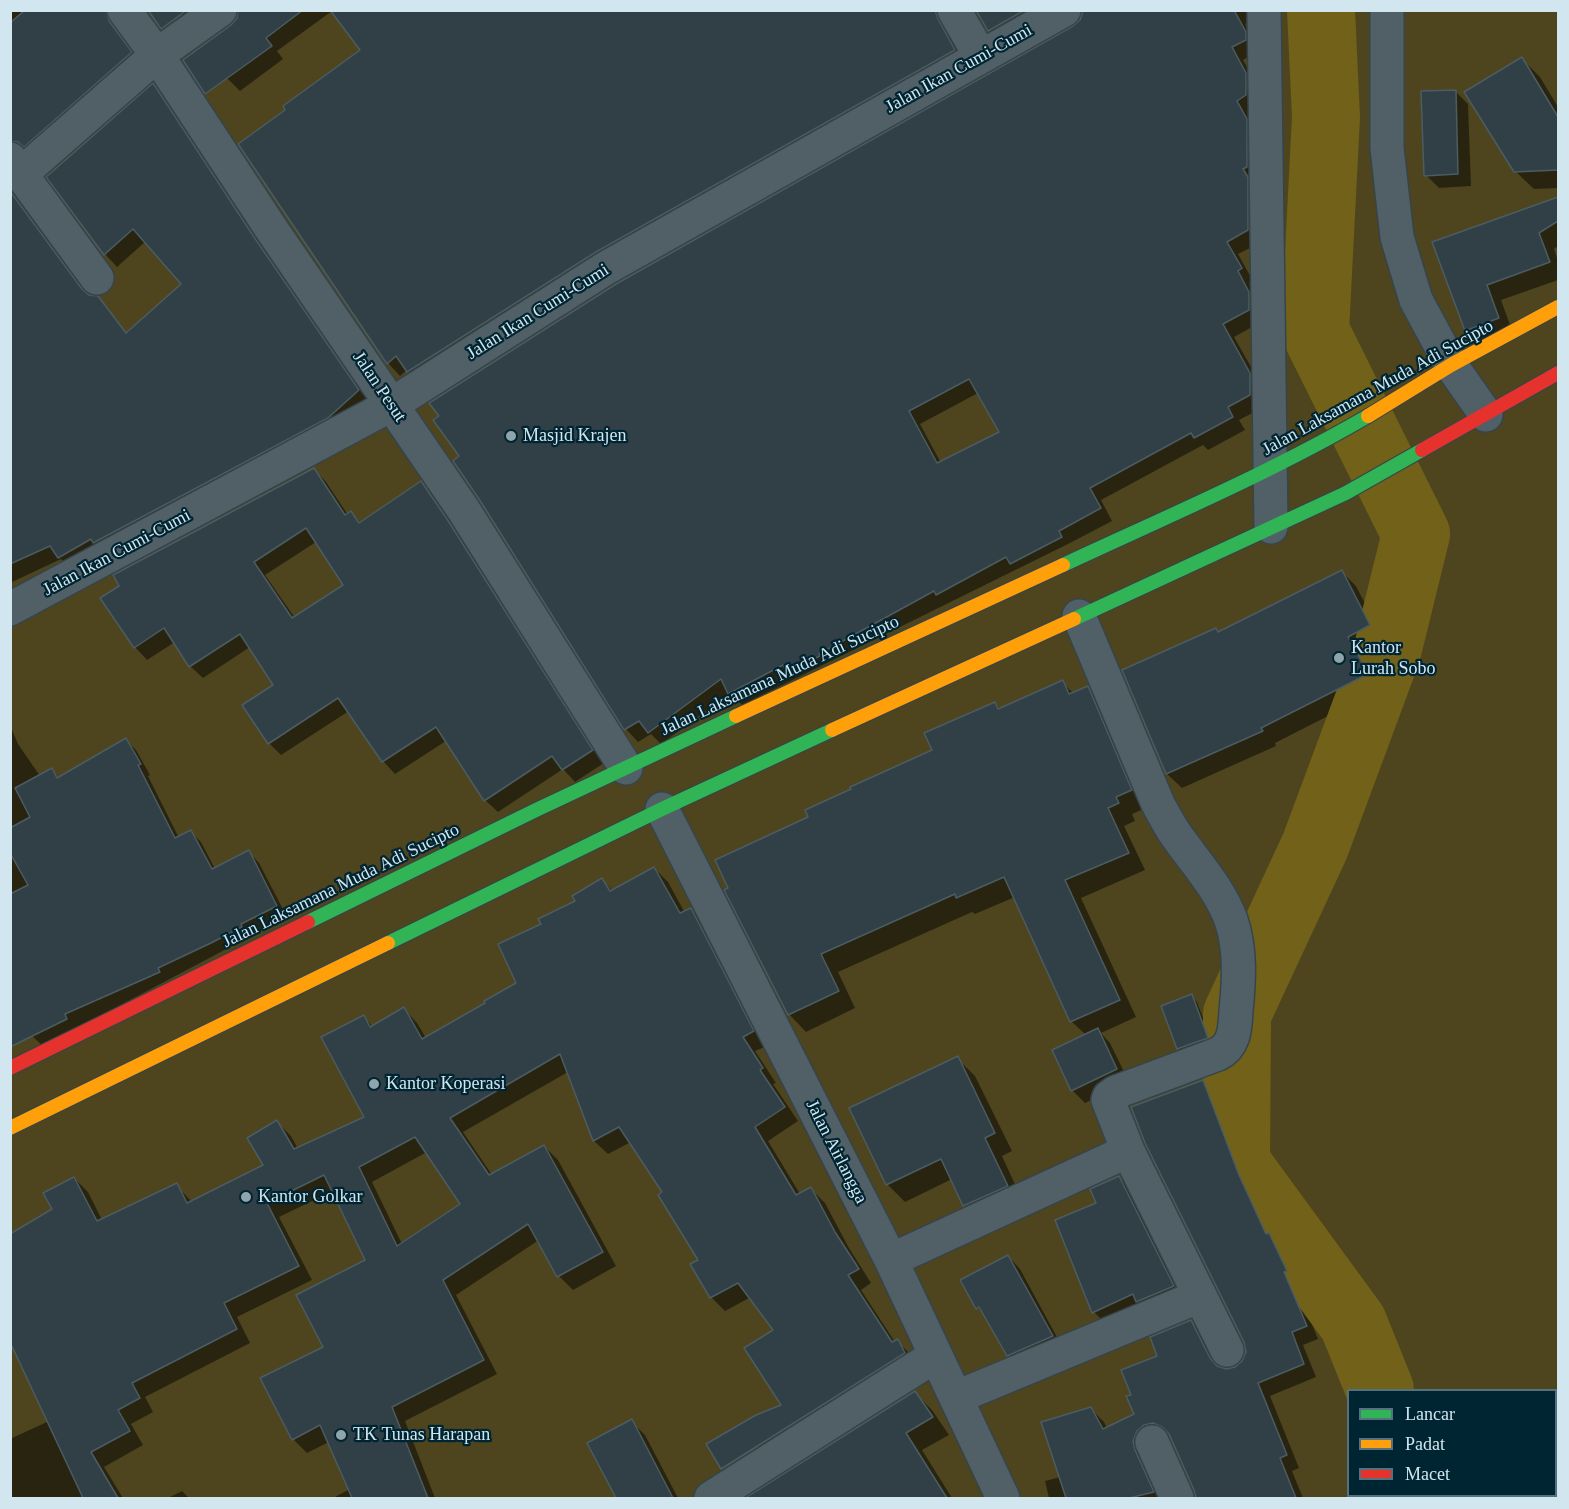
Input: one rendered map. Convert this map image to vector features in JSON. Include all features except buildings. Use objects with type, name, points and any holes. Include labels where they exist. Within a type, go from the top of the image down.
[{"type":"main road","name":"Jalan Laksamana Muda Adi Sucipto","points":[[10,1068],[626,768],[1271,469],[1315,447],[1451,365],[1558,307]]},
{"type":"main road","points":[[10,1128],[662,809],[1346,493],[1558,373]]},
{"type":"street","name":"Jalan Pesut","points":[[124,10],[157,55],[272,230],[463,509],[626,768]]},
{"type":"street","points":[[97,279],[16,166],[157,55],[220,10]]},
{"type":"street","points":[[954,10],[981,57]]},
{"type":"street","name":"Jalan Ikan Cumi-Cumi","points":[[10,609],[391,405],[606,268],[1064,10]]},
{"type":"street","points":[[1264,10],[1271,527]]},
{"type":"street","points":[[1387,10],[1388,148],[1397,237],[1416,300],[1480,418]]},
{"type":"street","points":[[1079,616],[1158,804],[1173,831],[1214,886],[1230,919],[1238,948],[1238,990],[1232,1042],[1218,1054],[1116,1092],[1109,1097],[1108,1105],[1128,1151],[1227,1350]]},
{"type":"street","name":"Jalan Airlangga","points":[[662,809],[891,1260],[1003,1498]]},
{"type":"street","points":[[891,1260],[1128,1151]]},
{"type":"street","points":[[957,1397],[1200,1296]]},
{"type":"street","points":[[711,1498],[935,1356]]},
{"type":"street","points":[[1152,1442],[1177,1498]]},
{"type":"shaded area","points":[[10,11],[1558,11],[1558,1498],[11,1498]]},
{"type":"waterway","points":[[1321,10],[1326,117],[1315,331],[1416,534],[1387,652],[1315,846],[1237,1014],[1236,1163],[1353,1323],[1380,1389]]},
{"type":"traffic: fast","points":[[1063,565],[1256,476],[1368,416]]},
{"type":"traffic: fast","points":[[1074,619],[1346,493],[1422,450]]},
{"type":"traffic: fast","points":[[308,922],[536,810],[736,716]]},
{"type":"traffic: fast","points":[[388,943],[662,809],[832,730]]},
{"type":"traffic: slow","points":[[1368,416],[1451,365],[1558,307]]},
{"type":"traffic: slow","points":[[736,716],[1063,565]]},
{"type":"traffic: slow","points":[[832,730],[1074,619]]},
{"type":"traffic: slow","points":[[10,1128],[388,943]]},
{"type":"traffic: jam","points":[[1422,450],[1558,373]]},
{"type":"traffic: jam","points":[[10,1068],[308,922]]},
{"type":"place","name":"Masjid Krajen","points":[[511,436]]},
{"type":"place","name":"Kantor Lurah Sobo","points":[[1339,658]]},
{"type":"place","name":"Kantor Koperasi","points":[[374,1084]]},
{"type":"place","name":"Kantor Golkar","points":[[246,1197]]},
{"type":"place","name":"TK Tunas Harapan","points":[[341,1435]]}]
